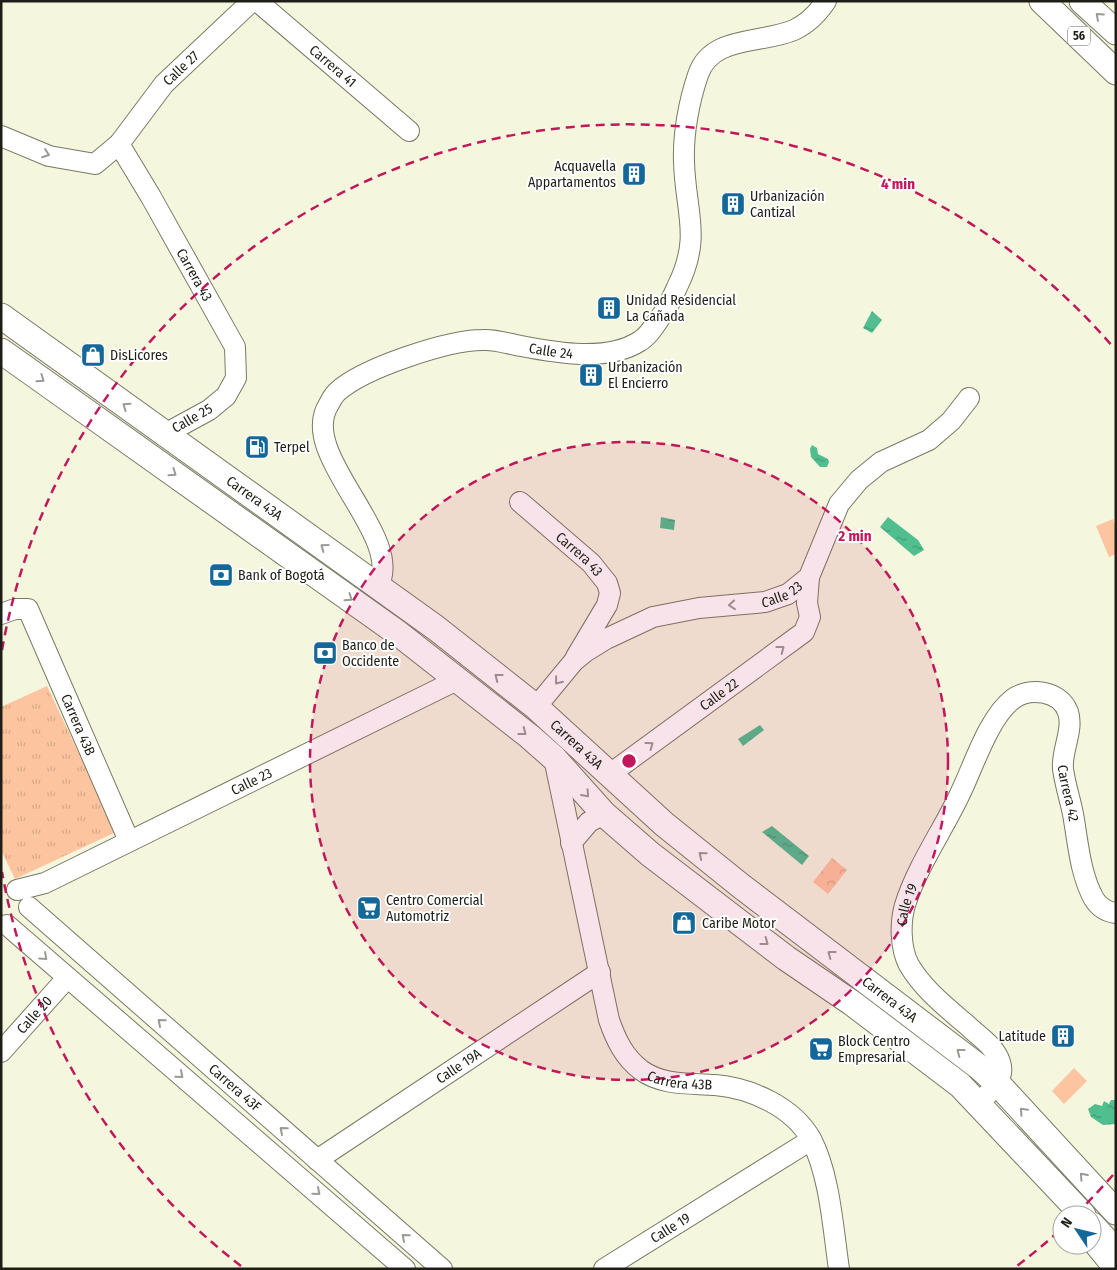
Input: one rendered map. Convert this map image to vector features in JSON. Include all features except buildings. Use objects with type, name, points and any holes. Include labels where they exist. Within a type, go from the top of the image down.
[{"type":"main road","name":"56","points":[[1042,1],[1116,72]]},
{"type":"main road","name":"56","points":[[1082,1],[1116,32]]},
{"type":"main road","name":"Carrera 43A","points":[[1,316],[436,628],[536,707],[664,824],[741,886],[979,1066],[998,1084],[1116,1212]]},
{"type":"main road","name":"Carrera 43A","points":[[1,351],[399,634],[457,680],[554,758],[604,814],[664,865],[786,958],[893,1034],[960,1085],[1074,1205]]},
{"type":"main road","points":[[1102,1236],[1116,1251]]},
{"type":"street","name":"Calle 27","points":[[119,144],[164,84],[252,1]]},
{"type":"street","name":"Carrera 41","points":[[257,1],[409,131]]},
{"type":"street","name":"Calle 24","points":[[378,586],[382,578],[384,566],[370,525],[336,468],[321,430],[322,415],[337,392],[386,366],[460,342],[485,339],[534,348],[601,353],[620,351],[642,340],[668,308],[686,270],[691,249],[692,227],[684,160],[694,90],[704,60],[712,52],[724,48],[794,30],[816,15],[826,1]]},
{"type":"street","points":[[1,136],[49,156],[91,165],[98,163],[119,144]]},
{"type":"street","name":"Carrera 43","points":[[119,144],[235,347],[236,378]]},
{"type":"street","points":[[98,163],[138,178]]},
{"type":"street","name":"Calle 25","points":[[165,434],[209,410],[226,396],[236,378]]},
{"type":"street","name":"Calle 23","points":[[536,707],[574,661],[606,639],[653,617],[699,608],[765,602],[788,594],[809,577],[839,504],[859,480],[881,462],[929,440],[951,421],[969,398]]},
{"type":"street","name":"Carrera 43","points":[[520,502],[591,563],[604,578],[610,593],[607,605],[586,636],[574,661]]},
{"type":"street","name":"Calle 22","points":[[610,774],[804,632],[810,617],[806,603],[809,577]]},
{"type":"street","points":[[788,594],[806,603]]},
{"type":"street","name":"Carrera 43B","points":[[1,614],[15,609],[28,609],[130,841]]},
{"type":"street","points":[[600,618],[601,632],[606,639]]},
{"type":"street","name":"Calle 23","points":[[4,924],[14,925],[25,919],[13,895],[45,883],[457,680]]},
{"type":"street","name":"Carrera 42","points":[[1022,692],[1041,692],[1053,696],[1068,712],[1069,725],[1063,768],[1085,876],[1095,900],[1107,912],[1116,913]]},
{"type":"street","name":"Calle 19","points":[[998,1084],[1002,1074],[1000,1062],[992,1048],[942,1004],[909,964],[904,952],[902,924],[905,906],[919,873],[958,799],[994,722],[1001,710],[1022,692]]},
{"type":"street","name":"Carrera 43B","points":[[554,758],[609,1020],[617,1042],[628,1058],[642,1071],[663,1080],[683,1084],[716,1085],[742,1090],[783,1109],[803,1127],[811,1140],[823,1176],[839,1269]]},
{"type":"street","points":[[571,843],[585,826],[604,814]]},
{"type":"street","name":"Carrera 43F","points":[[13,895],[442,1269]]},
{"type":"street","name":"Carrera 43F","points":[[4,924],[405,1269]]},
{"type":"street","name":"Calle 19A","points":[[318,1160],[600,972]]},
{"type":"street","name":"Calle 20","points":[[1,1052],[67,978]]},
{"type":"street","points":[[979,1103],[998,1084]]},
{"type":"street","name":"Calle 19","points":[[604,1269],[811,1140]]},
{"type":"street","points":[[1029,1156],[1060,1205]]},
{"type":"street","points":[[1102,1254],[1114,1269]]},
{"type":"green space","points":[[1113,519],[1116,527],[1116,554],[1109,557],[1096,526]]},
{"type":"green space","points":[[47,686],[116,832],[15,879],[1,850],[1,707]]},
{"type":"green space","points":[[832,858],[847,870],[828,894],[813,882]]},
{"type":"green space","points":[[1074,1068],[1087,1081],[1064,1104],[1052,1091]]},
{"type":"water","points":[[872,311],[882,320],[872,333],[863,328]]},
{"type":"water","points":[[812,445],[817,448],[818,454],[828,459],[827,467],[820,467],[811,457],[810,449]]},
{"type":"water","points":[[661,517],[675,520],[674,530],[660,528]]},
{"type":"water","points":[[888,517],[918,540],[924,550],[914,556],[880,527]]},
{"type":"water","points":[[760,725],[764,730],[743,746],[738,739]]},
{"type":"water","points":[[772,826],[809,856],[802,865],[762,832]]},
{"type":"water","points":[[1111,1100],[1116,1100],[1116,1124],[1103,1125],[1091,1117],[1088,1109],[1095,1104],[1102,1106],[1104,1101],[1109,1104]]},
{"type":"place","name":"Acquavella Appartamentos","points":[[634,174]]},
{"type":"place","name":"Urbanización Cantizal","points":[[733,204]]},
{"type":"place","name":"Unidad Residencial La Cañada","points":[[609,308]]},
{"type":"place","name":"DisLicores","points":[[93,355]]},
{"type":"place","name":"Urbanización El Encierro","points":[[591,375]]},
{"type":"place","name":"Terpel","points":[[257,447]]},
{"type":"place","name":"Bank of Bogotá","points":[[221,575]]},
{"type":"place","name":"Banco de Occidente","points":[[325,653]]},
{"type":"place","name":"Centro Comercial Automotriz","points":[[369,908]]},
{"type":"place","name":"Caribe Motor","points":[[684,923]]},
{"type":"place","name":"Latitude","points":[[1063,1036]]},
{"type":"place","name":"Block Centro Empresarial","points":[[821,1049]]}]
